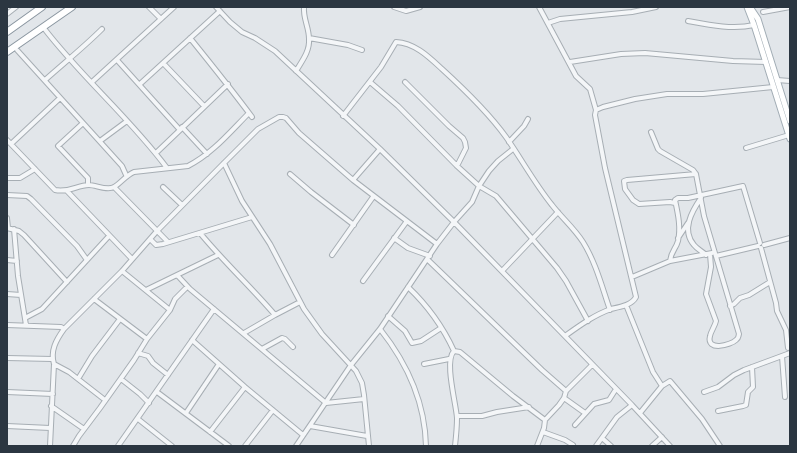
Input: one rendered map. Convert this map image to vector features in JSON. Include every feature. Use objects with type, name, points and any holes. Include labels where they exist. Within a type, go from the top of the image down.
[{"type":"highway","points":[[7,32],[42,7]]},
{"type":"highway","points":[[7,52],[72,7]]},
{"type":"main road","points":[[747,7],[789,137]]},
{"type":"main road","points":[[750,7],[758,19],[790,121]]},
{"type":"street","points":[[7,14],[16,7]]},
{"type":"street","points":[[149,7],[161,19]]},
{"type":"street","points":[[92,82],[174,7]]},
{"type":"street","points":[[216,7],[242,32],[255,38],[275,51],[380,149],[454,222],[592,365],[632,404],[670,446]]},
{"type":"street","points":[[296,71],[309,46],[309,38],[304,18],[304,7]]},
{"type":"street","points":[[394,7],[406,11],[420,7]]},
{"type":"street","points":[[539,7],[565,57],[570,62],[576,76],[590,89],[596,110],[595,114],[605,168],[636,297],[626,305],[610,310],[588,321],[564,336]]},
{"type":"street","points":[[548,23],[574,18],[632,12],[656,7]]},
{"type":"street","points":[[763,12],[790,7]]},
{"type":"street","points":[[140,84],[220,12]]},
{"type":"street","points":[[688,21],[723,26],[743,27],[754,25]]},
{"type":"street","points":[[43,27],[68,58],[92,82],[156,153],[167,168]]},
{"type":"street","points":[[45,80],[102,29]]},
{"type":"street","points":[[190,38],[228,84],[252,117]]},
{"type":"street","points":[[309,38],[348,45],[362,50]]},
{"type":"street","points":[[344,116],[370,82],[396,42],[401,42],[425,54],[465,89],[487,113],[509,142],[552,205],[572,226],[597,270],[610,310]]},
{"type":"street","points":[[17,50],[122,166],[126,175]]},
{"type":"street","points":[[570,62],[621,54],[645,53],[733,61],[766,62]]},
{"type":"street","points":[[117,60],[181,129],[207,154]]},
{"type":"street","points":[[163,63],[204,106]]},
{"type":"street","points":[[777,80],[790,81]]},
{"type":"street","points":[[370,82],[398,106],[457,166],[479,186],[496,196],[557,268],[566,281],[588,321]]},
{"type":"street","points":[[405,82],[463,138],[466,148],[457,166]]},
{"type":"street","points":[[156,153],[228,84]]},
{"type":"street","points":[[596,110],[635,99],[667,94],[703,94],[773,87]]},
{"type":"street","points":[[11,144],[60,98]]},
{"type":"street","points":[[7,140],[55,190],[67,191],[88,185],[110,188],[114,187],[126,175],[134,172],[188,166],[207,154],[249,113]]},
{"type":"street","points":[[50,446],[54,364],[52,359],[54,346],[64,330],[122,271],[182,205],[258,129],[272,120],[283,117],[291,123],[298,133],[352,180],[437,244]]},
{"type":"street","points":[[509,142],[524,126],[528,119]]},
{"type":"street","points":[[100,141],[127,121]]},
{"type":"street","points":[[83,123],[58,146],[88,178],[88,185]]},
{"type":"street","points":[[651,132],[660,151],[693,170],[696,174],[712,254],[739,334],[735,341],[716,347],[712,345],[710,341],[710,336],[716,321],[706,294],[712,254]]},
{"type":"street","points":[[746,148],[789,137]]},
{"type":"street","points":[[352,180],[380,149]]},
{"type":"street","points":[[296,446],[351,365],[380,329],[437,244],[454,222],[468,208],[479,186],[489,171],[498,161],[513,149]]},
{"type":"street","points":[[224,163],[252,217],[270,244],[300,302],[322,334],[356,371],[362,383],[369,446]]},
{"type":"street","points":[[7,178],[20,178],[35,169]]},
{"type":"street","points":[[290,174],[354,225]]},
{"type":"street","points":[[675,203],[639,204],[633,200],[625,189],[624,181],[696,174]]},
{"type":"street","points":[[163,186],[182,205]]},
{"type":"street","points":[[670,261],[678,238],[679,220],[675,200],[678,198],[700,197],[744,186],[777,311],[786,330],[788,348]]},
{"type":"street","points":[[114,187],[168,242]]},
{"type":"street","points":[[67,191],[132,259]]},
{"type":"street","points":[[7,195],[27,196],[31,199],[66,234],[87,260]]},
{"type":"street","points":[[332,255],[373,197]]},
{"type":"street","points":[[678,238],[700,197]]},
{"type":"street","points":[[502,271],[558,212]]},
{"type":"street","points":[[150,239],[156,245],[252,217]]},
{"type":"street","points":[[7,218],[7,228],[14,229],[24,235],[67,282]]},
{"type":"street","points":[[363,281],[407,220]]},
{"type":"street","points":[[689,220],[688,233],[692,243],[712,254]]},
{"type":"street","points":[[14,229],[21,295],[26,325]]},
{"type":"street","points":[[200,233],[218,255],[249,286],[274,315]]},
{"type":"street","points":[[25,318],[42,309],[109,236]]},
{"type":"street","points":[[394,238],[408,248],[429,258],[542,370],[566,391]]},
{"type":"street","points":[[632,277],[670,261],[761,246],[790,238]]},
{"type":"street","points":[[146,290],[218,255]]},
{"type":"street","points":[[7,260],[17,261]]},
{"type":"street","points":[[122,271],[170,310]]},
{"type":"street","points":[[177,275],[187,287],[244,333],[326,403],[364,399]]},
{"type":"street","points":[[730,306],[740,298],[749,295],[770,282]]},
{"type":"street","points":[[73,446],[121,379],[146,339],[170,310],[175,299],[187,287]]},
{"type":"street","points":[[408,287],[422,300],[446,335],[454,351]]},
{"type":"street","points":[[7,294],[21,295]]},
{"type":"street","points":[[94,299],[146,339]]},
{"type":"street","points":[[244,333],[274,315],[300,302]]},
{"type":"street","points":[[626,305],[653,372],[662,386]]},
{"type":"street","points":[[118,446],[214,309]]},
{"type":"street","points":[[388,316],[405,331],[412,343],[420,341],[441,328]]},
{"type":"street","points":[[78,379],[92,356],[120,319]]},
{"type":"street","points":[[7,325],[61,326],[64,330]]},
{"type":"street","points":[[380,329],[398,353],[414,384],[422,411],[426,446]]},
{"type":"street","points":[[262,349],[282,338],[293,347]]},
{"type":"street","points":[[192,340],[245,387],[303,435]]},
{"type":"street","points":[[454,351],[449,359],[453,398],[457,416],[456,446]]},
{"type":"street","points":[[454,351],[460,352],[513,396],[545,420]]},
{"type":"street","points":[[138,353],[148,356],[152,363],[168,375]]},
{"type":"street","points":[[704,392],[718,387],[734,375],[752,366],[790,353]]},
{"type":"street","points":[[782,356],[785,397]]},
{"type":"street","points":[[7,358],[52,359]]},
{"type":"street","points":[[424,364],[449,359]]},
{"type":"street","points":[[54,364],[69,372],[105,400]]},
{"type":"street","points":[[186,413],[219,364]]},
{"type":"street","points":[[537,446],[545,420],[564,398],[566,391],[592,365]]},
{"type":"street","points":[[718,411],[743,406],[746,404],[748,392],[753,387],[752,366]]},
{"type":"street","points":[[121,379],[149,403]]},
{"type":"street","points":[[640,414],[662,386],[668,381],[671,381],[702,419],[720,446]]},
{"type":"street","points":[[210,432],[245,387]]},
{"type":"street","points":[[574,426],[584,413],[594,404],[609,400],[616,389]]},
{"type":"street","points":[[7,392],[53,394]]},
{"type":"street","points":[[157,392],[229,446]]},
{"type":"street","points":[[564,398],[584,413]]},
{"type":"street","points":[[596,446],[617,417],[632,404]]},
{"type":"street","points":[[51,406],[84,429]]},
{"type":"street","points":[[457,416],[480,416],[529,407]]},
{"type":"street","points":[[245,446],[273,410]]},
{"type":"street","points":[[138,419],[172,446]]},
{"type":"street","points":[[7,426],[50,428]]},
{"type":"street","points":[[310,426],[367,436]]},
{"type":"street","points":[[542,432],[565,440],[573,445]]},
{"type":"street","points":[[652,446],[662,437]]},
{"type":"street","points":[[602,438],[611,446]]}]
